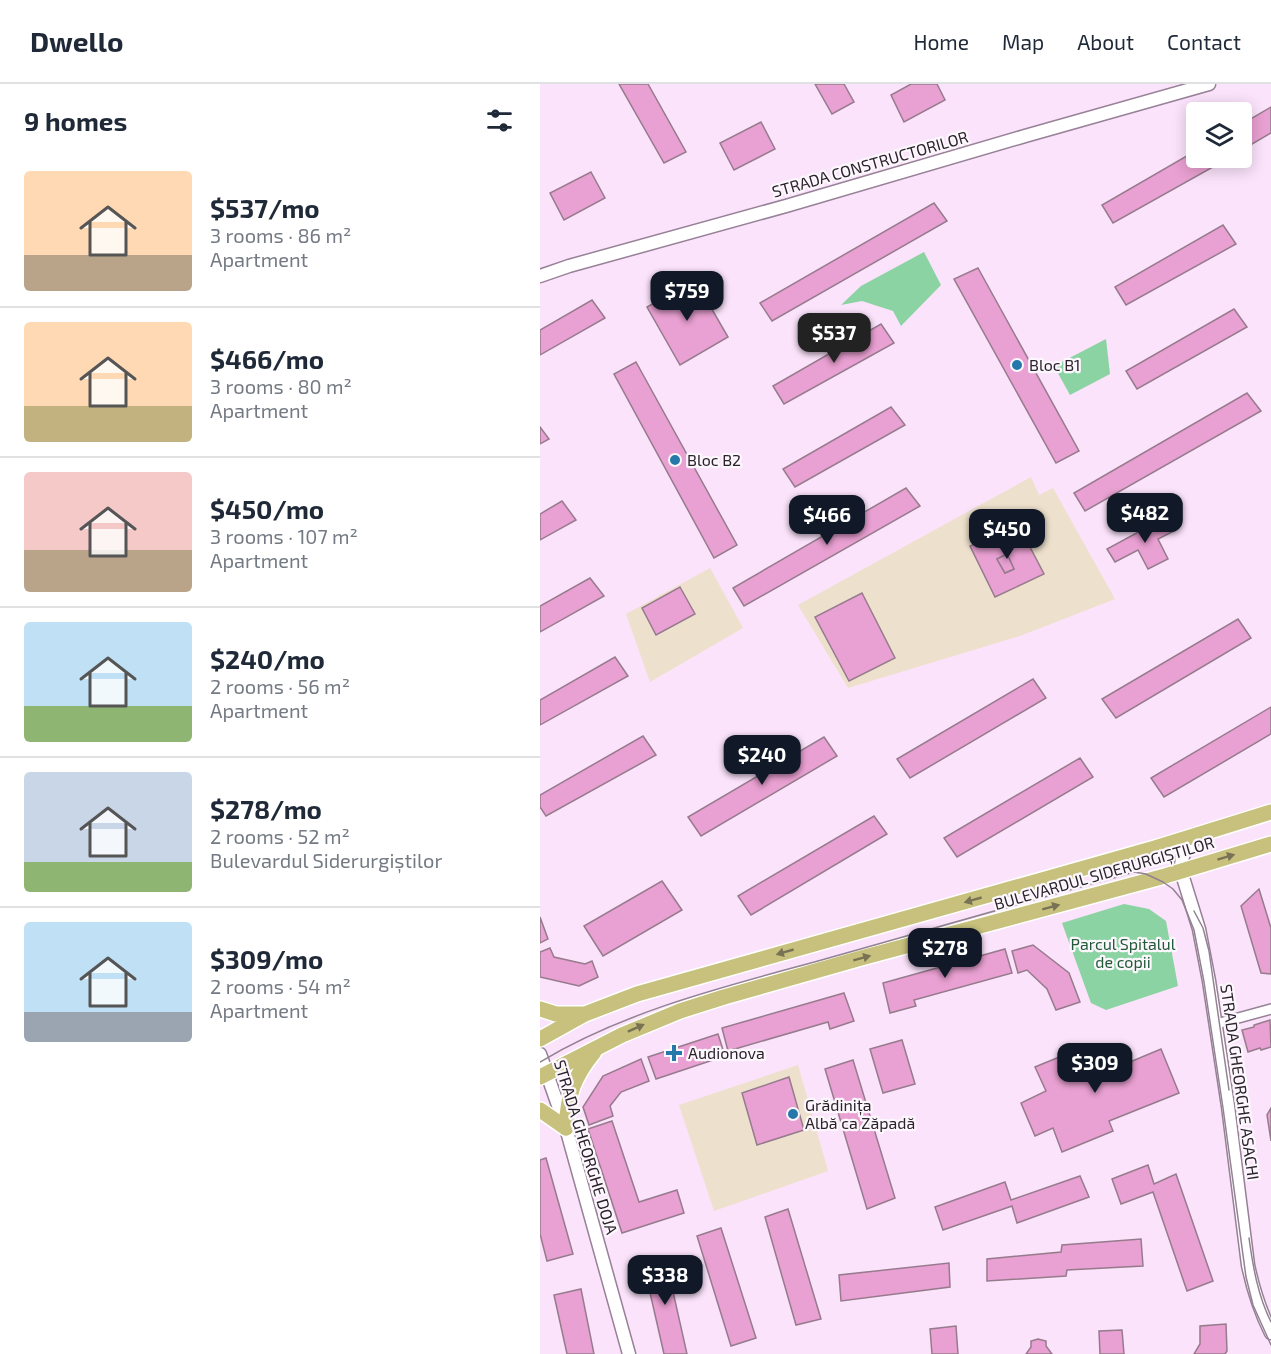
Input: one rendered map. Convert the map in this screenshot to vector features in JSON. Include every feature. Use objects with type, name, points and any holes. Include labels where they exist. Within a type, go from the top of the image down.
[{"type":"main road","name":"BULEVARDUL SIDERURGIȘTILOR","points":[[540,1039],[585,1014],[637,994],[1271,812]]},
{"type":"main road","name":"BULEVARDUL SIDERURGIȘTILOR","points":[[543,1075],[655,1020],[724,997],[1271,844]]},
{"type":"main road","points":[[540,1009],[556,1014],[585,1014]]},
{"type":"main road","points":[[566,1128],[567,1107],[575,1080],[599,1046]]},
{"type":"main road","points":[[540,1110],[566,1128]]},
{"type":"street","name":"STRADA CONSTRUCTORILOR","points":[[540,276],[1209,84]]},
{"type":"street","points":[[1181,871],[1184,853],[1200,834]]},
{"type":"street","name":"STRADA GHEORGHE ASACHI","points":[[1181,871],[1199,929],[1216,1022],[1248,1265],[1253,1289],[1271,1333]]},
{"type":"street","points":[[1216,1022],[1220,1023],[1271,1009]]},
{"type":"street","name":"STRADA GHEORGHE DOJA","points":[[540,1054],[543,1075],[566,1128],[629,1354]]},
{"type":"shaded area","points":[[1031,477],[1039,495],[1053,488],[1115,599],[1020,636],[848,688],[798,605]]},
{"type":"shaded area","points":[[710,568],[743,628],[650,682],[626,614]]},
{"type":"shaded area","points":[[798,1065],[828,1171],[714,1211],[679,1105]]},
{"type":"green space","points":[[924,252],[941,285],[901,326],[893,311],[862,301],[841,305],[861,286]]},
{"type":"green space","points":[[1106,339],[1110,374],[1070,395],[1054,366]]},
{"type":"green space","name":"Parcul Spitalul de copii","points":[[1124,904],[1149,909],[1166,921],[1178,986],[1106,1010],[1091,1003],[1062,923]]},
{"type":"building","points":[[619,84],[648,84],[686,152],[664,163]]},
{"type":"building","points":[[815,84],[844,84],[854,102],[832,114]]},
{"type":"building","points":[[911,84],[937,84],[945,100],[904,122],[891,95]]},
{"type":"building","points":[[1271,107],[1271,133],[1252,144],[1252,118]]},
{"type":"building","points":[[761,122],[775,149],[734,170],[720,143]]},
{"type":"building","points":[[1186,156],[1186,168],[1211,168],[1113,223],[1102,205]]},
{"type":"building","points":[[591,172],[605,198],[564,220],[550,193]]},
{"type":"building","points":[[934,203],[947,221],[772,321],[760,303]]},
{"type":"building","points":[[1223,225],[1236,244],[1126,305],[1115,287]]},
{"type":"building","name":"Bloc B1","points":[[978,268],[1079,451],[1056,463],[954,279]]},
{"type":"building","points":[[695,280],[728,337],[680,365],[647,307]]},
{"type":"building","points":[[592,300],[605,318],[540,355],[540,330]]},
{"type":"building","points":[[1234,309],[1247,327],[1137,389],[1126,371]]},
{"type":"building","points":[[881,324],[894,343],[784,404],[773,386]]},
{"type":"building","name":"Bloc B2","points":[[636,362],[737,545],[714,558],[614,374]]},
{"type":"building","points":[[1247,393],[1261,411],[1085,511],[1074,493]]},
{"type":"building","points":[[891,407],[905,425],[795,487],[783,469]]},
{"type":"building","points":[[540,427],[549,439],[540,444]]},
{"type":"building","points":[[906,488],[920,506],[744,606],[733,588]]},
{"type":"building","points":[[562,501],[576,520],[540,540],[540,514]]},
{"type":"building","points":[[1166,517],[1174,531],[1158,539],[1168,559],[1148,569],[1138,550],[1115,562],[1107,549]]},
{"type":"building","points":[[1018,524],[1044,574],[995,597],[970,546]],"holes":[[[1007,554],[1014,569],[1005,573],[997,559]]]},
{"type":"building","points":[[1007,554],[1014,569],[1005,573],[997,559]]},
{"type":"building","points":[[590,578],[604,596],[540,632],[540,606]]},
{"type":"building","points":[[680,587],[695,614],[656,635],[642,608]]},
{"type":"building","points":[[862,593],[895,658],[849,681],[815,617]]},
{"type":"building","points":[[1238,619],[1251,638],[1116,718],[1102,699]]},
{"type":"building","points":[[615,657],[628,676],[540,725],[540,700]]},
{"type":"building","points":[[1033,679],[1046,698],[910,778],[897,759]]},
{"type":"building","points":[[1271,707],[1271,734],[1164,797],[1151,778]]},
{"type":"building","points":[[643,736],[656,755],[546,816],[540,807],[540,795]]},
{"type":"building","points":[[824,737],[837,756],[701,836],[688,817]]},
{"type":"building","points":[[1080,758],[1093,777],[957,857],[944,838]]},
{"type":"building","points":[[874,816],[887,834],[751,915],[738,896]]},
{"type":"building","points":[[662,881],[682,910],[603,956],[584,926]]},
{"type":"building","points":[[1259,889],[1271,928],[1271,974],[1261,973],[1241,906]]},
{"type":"building","points":[[540,917],[548,939],[540,943]]},
{"type":"building","points":[[1033,945],[1069,973],[1080,1002],[1056,1010],[1047,989],[1027,970],[1018,973],[1012,951]]},
{"type":"building","points":[[550,948],[554,957],[585,964],[592,961],[598,977],[579,986],[540,977],[540,952]]},
{"type":"building","points":[[1005,949],[1012,973],[914,1000],[916,1006],[890,1013],[883,983]]},
{"type":"building","points":[[844,993],[854,1021],[830,1029],[828,1022],[728,1051],[722,1028]]},
{"type":"building","points":[[1270,1020],[1271,1047],[1248,1052],[1242,1030]]},
{"type":"building","points":[[718,1034],[725,1056],[656,1079],[648,1057]]},
{"type":"building","points":[[902,1040],[915,1084],[883,1093],[870,1049]]},
{"type":"building","points":[[1091,1044],[1102,1066],[1127,1056],[1130,1062],[1161,1049],[1179,1093],[1109,1121],[1113,1131],[1062,1152],[1053,1128],[1035,1136],[1021,1103],[1046,1091],[1035,1067]]},
{"type":"building","points":[[641,1059],[649,1081],[621,1092],[610,1106],[613,1116],[589,1125],[583,1107],[603,1076]]},
{"type":"building","points":[[853,1060],[895,1198],[867,1209],[825,1069]]},
{"type":"building","points":[[789,1077],[804,1130],[757,1145],[742,1093]]},
{"type":"building","points":[[1271,1108],[1271,1141],[1267,1115]]},
{"type":"building","points":[[612,1121],[639,1202],[677,1190],[684,1213],[622,1233],[588,1129]]},
{"type":"building","points":[[546,1158],[573,1254],[547,1261],[540,1234],[540,1160]]},
{"type":"building","points":[[1148,1165],[1154,1184],[1176,1174],[1213,1281],[1187,1291],[1153,1192],[1121,1204],[1112,1179]]},
{"type":"building","points":[[1080,1176],[1089,1197],[1017,1223],[1012,1206],[943,1230],[935,1207],[1005,1182],[1011,1200]]},
{"type":"building","points":[[788,1209],[821,1319],[796,1325],[765,1217]]},
{"type":"building","points":[[721,1228],[756,1338],[731,1346],[697,1236]]},
{"type":"building","points":[[1141,1239],[1143,1266],[1067,1270],[1066,1276],[987,1281],[987,1259],[1061,1252],[1062,1245]]},
{"type":"building","points":[[665,1256],[687,1354],[664,1354],[643,1262]]},
{"type":"building","points":[[949,1263],[950,1287],[841,1301],[839,1275]]},
{"type":"building","points":[[581,1289],[594,1354],[567,1354],[554,1295]]},
{"type":"building","points":[[1226,1324],[1227,1351],[1225,1354],[1194,1354],[1200,1344],[1200,1326]]},
{"type":"building","points":[[956,1326],[958,1354],[932,1354],[930,1329]]},
{"type":"building","points":[[1122,1330],[1124,1354],[1100,1354],[1099,1331]]},
{"type":"building","points":[[1038,1339],[1046,1341],[1046,1346],[1052,1354],[1026,1354],[1031,1347],[1031,1341]]},
{"type":"tram line","points":[[540,1062],[606,1028],[675,1002],[1134,872],[1146,874],[1173,889],[1182,900],[1194,930],[1223,1108],[1246,1277],[1253,1305],[1271,1345]]},
{"type":"tram line","points":[[1194,911],[1203,928],[1209,951],[1229,1090]]},
{"type":"tram line","points":[[1249,1238],[1257,1281],[1271,1322]]},
{"type":"place","name":"Bloc B1","points":[[1017,365]]},
{"type":"place","name":"Bloc B2","points":[[675,460]]},
{"type":"place","name":"Audionova","points":[[674,1053]]},
{"type":"place","name":"Grădinița Albă ca Zăpadă","points":[[793,1114]]}]
